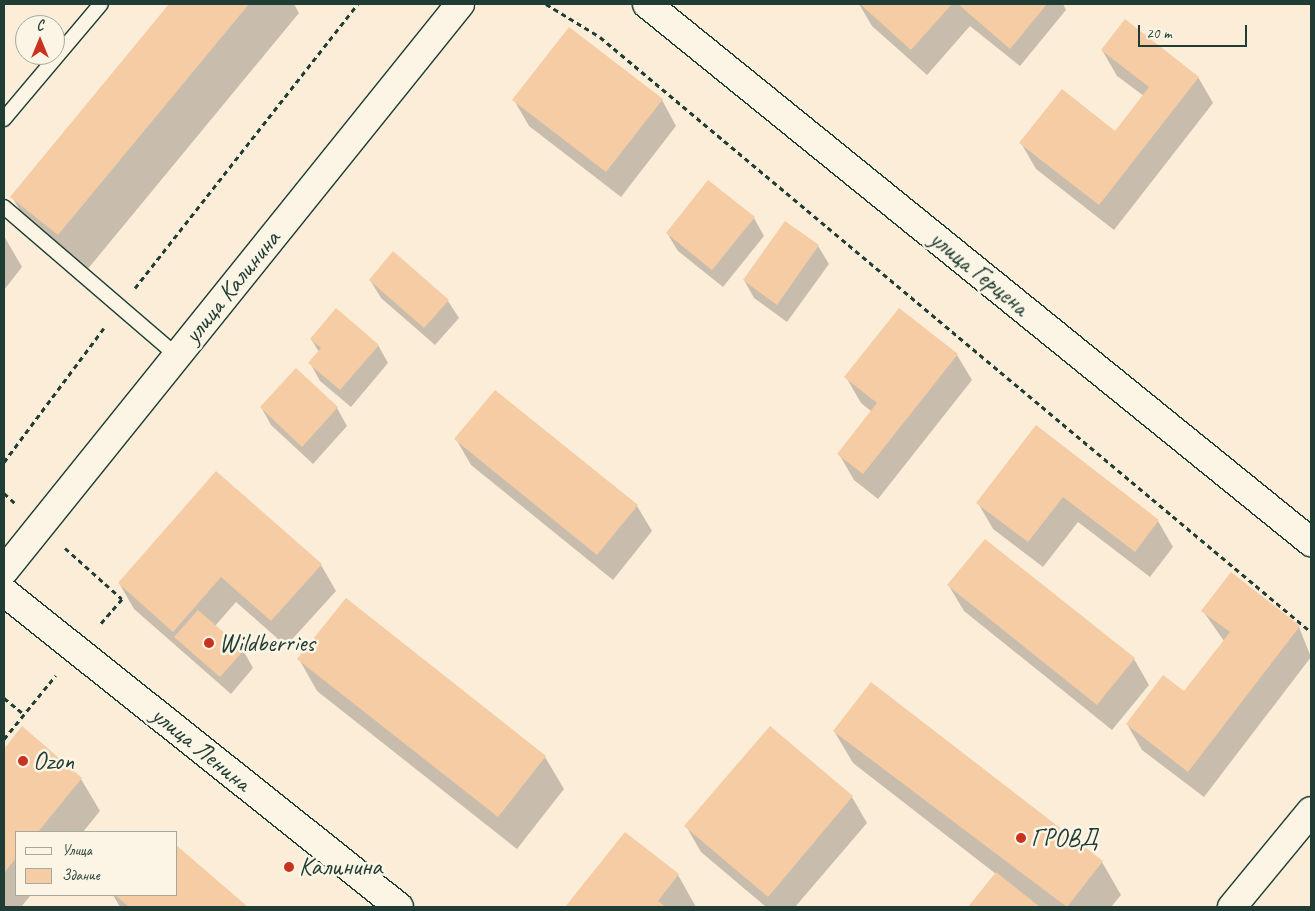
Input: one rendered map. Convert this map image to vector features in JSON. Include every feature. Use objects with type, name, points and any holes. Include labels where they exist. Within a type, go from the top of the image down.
[{"type":"street","name":"улица Калинина","points":[[4,571],[460,4]]},
{"type":"street","name":"улица Герцена","points":[[647,4],[1311,542]]},
{"type":"street","name":"улица Ленина","points":[[4,592],[399,907]]},
{"type":"street","points":[[1232,907],[1311,811]]},
{"type":"lane","points":[[4,119],[101,4]]},
{"type":"lane","points":[[4,207],[177,356]]},
{"type":"path","points":[[4,462],[120,306],[358,4]]},
{"type":"path","points":[[546,4],[600,37],[1311,632]]},
{"type":"path","points":[[4,698],[24,714]]},
{"type":"building","points":[[169,4],[249,4],[58,235],[10,197]]},
{"type":"building","points":[[860,4],[952,4],[911,50]]},
{"type":"building","points":[[958,4],[1047,4],[1010,49]]},
{"type":"building","points":[[1125,19],[1199,77],[1099,205],[1019,143],[1062,89],[1115,131],[1149,87],[1101,50]]},
{"type":"building","points":[[569,27],[663,99],[606,172],[512,100]]},
{"type":"building","points":[[708,180],[755,217],[712,270],[666,233]]},
{"type":"building","points":[[785,221],[819,245],[777,305],[743,280]]},
{"type":"building","points":[[393,251],[449,300],[424,328],[369,280]]},
{"type":"building","points":[[336,308],[379,345],[340,390],[308,363],[321,348],[310,339]]},
{"type":"building","points":[[899,308],[958,354],[863,474],[837,454],[877,403],[844,377]]},
{"type":"building","points":[[296,368],[338,407],[302,447],[260,407]]},
{"type":"building","points":[[495,390],[638,505],[597,555],[454,439]]},
{"type":"building","points":[[1036,425],[1159,520],[1135,552],[1063,497],[1028,542],[976,503]]},
{"type":"building","points":[[216,471],[322,564],[271,621],[221,577],[173,632],[118,583]]},
{"type":"building","points":[[985,539],[1135,658],[1097,705],[947,585]]},
{"type":"building","points":[[1231,572],[1300,626],[1188,772],[1126,724],[1163,675],[1184,691],[1230,632],[1201,611]]},
{"type":"building","points":[[346,598],[546,756],[498,817],[297,659]]},
{"type":"building","name":"Wildberries","points":[[198,610],[244,650],[220,677],[174,637]]},
{"type":"building","points":[[871,682],[1103,861],[1067,907],[833,731]]},
{"type":"building","points":[[22,726],[82,778],[39,831],[15,831],[15,859],[4,873],[4,749]]},
{"type":"building","points":[[770,726],[853,796],[768,897],[684,826]]},
{"type":"building","points":[[625,832],[679,874],[658,901],[666,907],[565,907]]},
{"type":"building","points":[[178,847],[248,907],[129,907],[116,896],[178,896]]},
{"type":"building","points":[[996,872],[1040,907],[968,907]]},
{"type":"place","name":"Wildberries","points":[[209,643]]},
{"type":"place","name":"Ozon","points":[[23,761]]},
{"type":"place","name":"ГРОВД","points":[[1021,838]]},
{"type":"place","name":"Калинина","points":[[289,867]]}]
